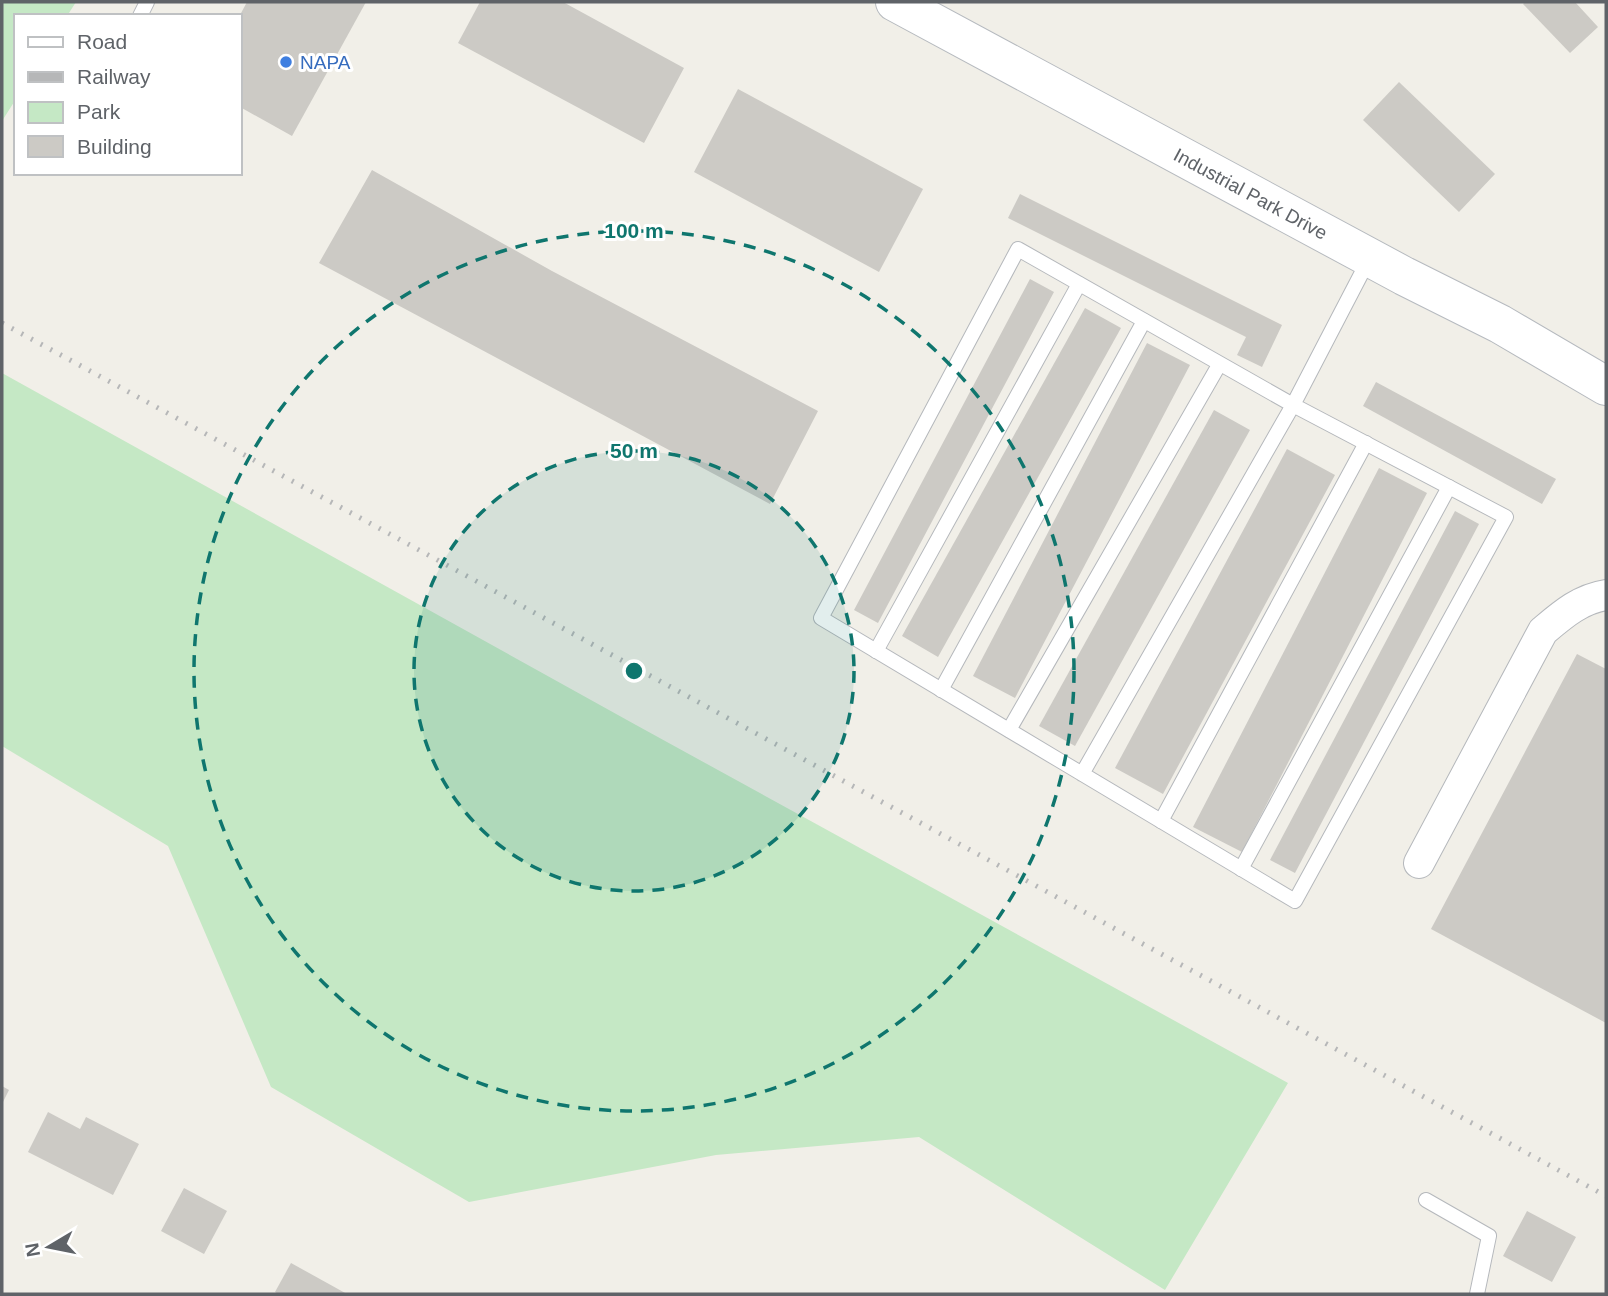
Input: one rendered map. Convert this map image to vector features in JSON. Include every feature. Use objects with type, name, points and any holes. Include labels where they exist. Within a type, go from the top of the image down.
[{"type":"street","name":"Industrial Park Drive","points":[[895,2],[1370,258],[1500,324],[1606,386]]},
{"type":"street","points":[[1419,863],[1543,631],[1591,597],[1606,594]]},
{"type":"lane","points":[[1018,249],[1293,405],[1506,517],[1295,901],[821,618],[1018,249]]},
{"type":"lane","points":[[1082,774],[1293,405],[1370,258]]},
{"type":"lane","points":[[876,651],[1079,284]]},
{"type":"lane","points":[[941,690],[1144,321]]},
{"type":"lane","points":[[1009,730],[1219,365]]},
{"type":"lane","points":[[1161,821],[1366,443]]},
{"type":"lane","points":[[1241,869],[1449,487]]},
{"type":"lane","points":[[1426,1200],[1489,1236],[1477,1294]]},
{"type":"green space","points":[[2,2],[76,2],[68,14],[14,14],[14,102],[2,121]]},
{"type":"green space","points":[[2,373],[1288,1083],[1165,1290],[919,1137],[716,1155],[469,1202],[271,1087],[168,846],[2,746]]},
{"type":"building","name":"NAPA","points":[[247,2],[366,2],[292,136],[242,108],[241,14]]},
{"type":"building","points":[[480,2],[563,2],[684,68],[644,143],[458,43]]},
{"type":"building","points":[[1575,2],[1598,27],[1570,53],[1523,4]]},
{"type":"building","points":[[1399,82],[1495,174],[1459,212],[1363,120]]},
{"type":"building","points":[[738,89],[923,189],[879,272],[694,172]]},
{"type":"building","points":[[372,170],[552,271],[818,411],[770,504],[319,263]]},
{"type":"building","points":[[1020,194],[1282,325],[1262,367],[1237,355],[1246,337],[1008,218]]},
{"type":"building","points":[[1030,279],[1054,292],[878,623],[854,610]]},
{"type":"building","points":[[1085,308],[1121,328],[938,657],[902,636]]},
{"type":"building","points":[[1147,343],[1190,365],[1015,698],[973,676]]},
{"type":"building","points":[[1376,382],[1556,479],[1542,504],[1363,406]]},
{"type":"building","points":[[1214,410],[1250,430],[1075,746],[1039,726]]},
{"type":"building","points":[[1287,449],[1335,475],[1163,794],[1115,768]]},
{"type":"building","points":[[1379,468],[1427,493],[1242,852],[1193,827]]},
{"type":"building","points":[[1455,511],[1479,524],[1295,873],[1270,860]]},
{"type":"building","points":[[1577,654],[1606,669],[1606,1023],[1431,929]]},
{"type":"building","points":[[2,1086],[9,1090],[2,1104]]},
{"type":"building","points":[[48,1112],[80,1129],[86,1117],[139,1144],[113,1195],[28,1152]]},
{"type":"building","points":[[184,1188],[227,1211],[204,1254],[161,1231]]},
{"type":"building","points":[[1527,1211],[1576,1237],[1552,1282],[1503,1256]]},
{"type":"building","points":[[291,1263],[347,1294],[278,1294],[275,1292]]},
{"type":"railway","points":[[2,323],[1606,1196]]},
{"type":"place","name":"NAPA","points":[[286,62]]}]
